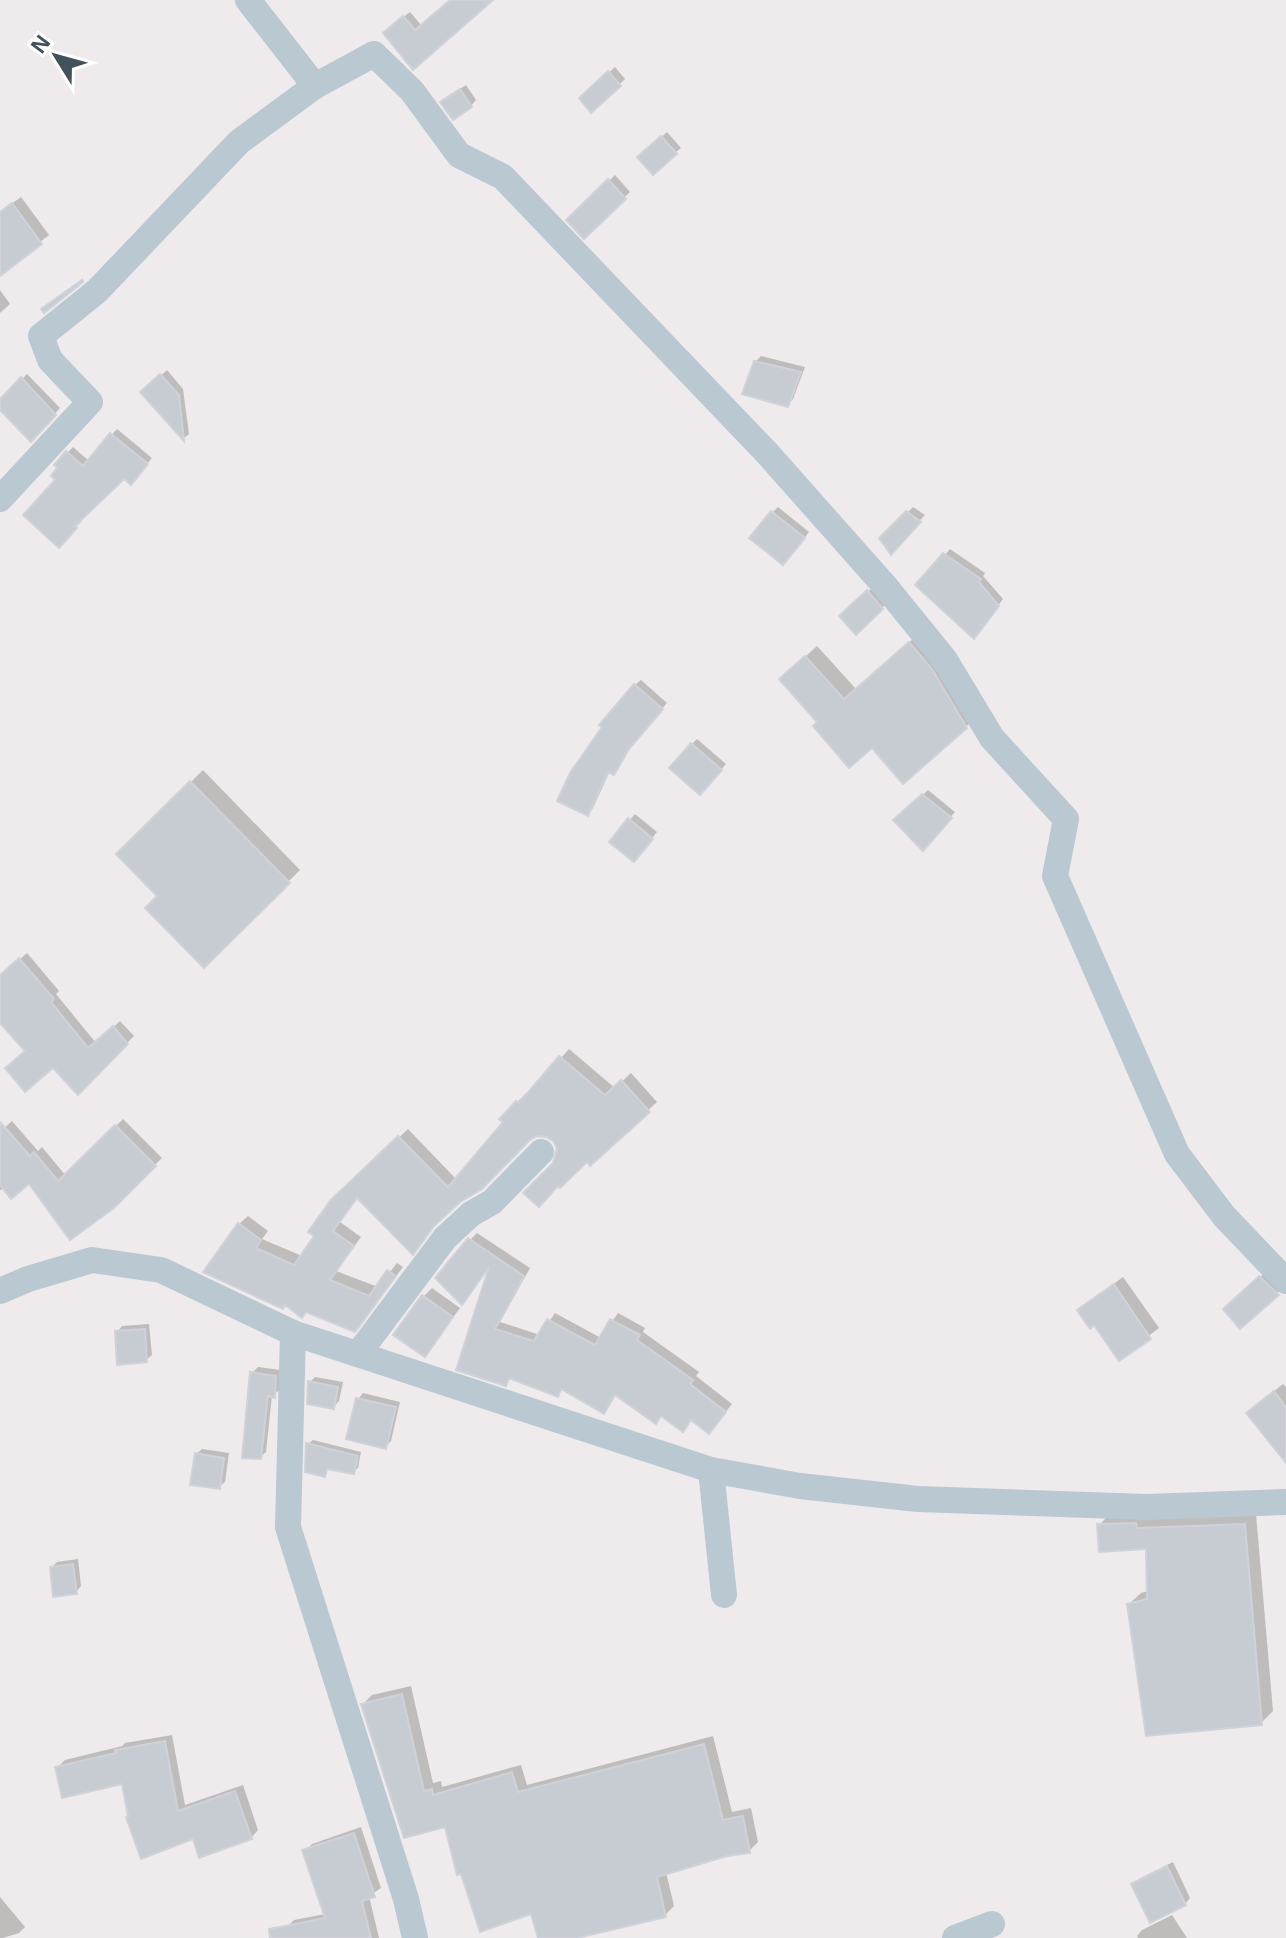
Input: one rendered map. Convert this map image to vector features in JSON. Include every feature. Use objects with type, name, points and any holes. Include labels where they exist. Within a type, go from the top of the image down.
[{"type":"street","points":[[248,0],[315,86]]},
{"type":"street","points":[[0,499],[90,402],[50,360],[41,336],[97,291],[239,142],[315,86],[374,54],[412,91],[459,155],[503,177],[767,453],[885,586],[945,660],[992,738],[1066,819],[1055,876],[1177,1154],[1224,1216],[1286,1281]]},
{"type":"street","points":[[358,1354],[445,1238],[471,1214],[492,1202],[541,1152]]},
{"type":"street","points":[[0,1291],[28,1279],[92,1260],[161,1270],[293,1333],[711,1470],[800,1486],[918,1499],[1147,1507],[1286,1502]]},
{"type":"street","points":[[293,1333],[288,1527],[406,1899],[415,1938]]},
{"type":"street","points":[[711,1470],[724,1595]]},
{"type":"street","points":[[955,1938],[992,1924]]},
{"type":"building","points":[[450,0],[493,0],[413,70],[383,33],[403,16],[415,30]]},
{"type":"building","points":[[608,71],[621,86],[591,113],[579,98]]},
{"type":"building","points":[[460,89],[472,107],[453,120],[440,102]]},
{"type":"building","points":[[661,136],[677,154],[653,175],[637,157]]},
{"type":"building","points":[[608,179],[626,199],[584,239],[566,220]]},
{"type":"building","points":[[12,203],[42,244],[0,276],[0,212]]},
{"type":"building","points":[[83,282],[44,313],[41,309]]},
{"type":"building","points":[[754,361],[801,372],[788,407],[742,394]]},
{"type":"building","points":[[160,374],[179,395],[184,441],[140,392]]},
{"type":"building","points":[[21,377],[56,415],[31,442],[0,410],[0,399]]},
{"type":"building","points":[[110,433],[148,464],[131,485],[124,479],[75,526],[77,528],[59,548],[23,515],[55,480],[51,476],[57,468],[54,465],[66,451],[83,466]]},
{"type":"building","points":[[771,511],[805,538],[783,565],[749,538]]},
{"type":"building","points":[[906,511],[921,522],[891,555],[879,538]]},
{"type":"building","points":[[943,553],[981,579],[979,582],[999,606],[974,639],[915,585]]},
{"type":"building","points":[[867,590],[883,609],[856,635],[839,616]]},
{"type":"building","points":[[909,642],[932,669],[967,728],[903,784],[872,748],[849,768],[813,726],[817,722],[779,679],[805,656],[844,699]]},
{"type":"building","points":[[634,684],[663,709],[629,749],[614,775],[608,772],[588,816],[557,801],[570,773],[602,727],[599,725]]},
{"type":"building","points":[[691,743],[722,770],[700,795],[669,768]]},
{"type":"building","points":[[190,781],[290,883],[204,968],[145,908],[157,896],[116,854]]},
{"type":"building","points":[[922,794],[952,818],[923,851],[893,820]]},
{"type":"building","points":[[628,818],[653,839],[634,862],[609,842]]},
{"type":"building","points":[[19,958],[54,999],[51,1002],[88,1048],[113,1026],[128,1044],[78,1095],[53,1068],[25,1092],[5,1068],[25,1051],[0,1023],[0,975]]},
{"type":"building","points":[[559,1056],[605,1095],[621,1080],[650,1112],[590,1166],[587,1162],[560,1188],[558,1186],[539,1207],[523,1193],[553,1163],[557,1148],[546,1137],[537,1136],[530,1140],[482,1189],[460,1202],[434,1226],[413,1255],[357,1198],[333,1231],[354,1246],[330,1280],[369,1296],[387,1270],[396,1276],[355,1332],[306,1312],[302,1318],[285,1305],[283,1309],[203,1272],[238,1223],[261,1240],[256,1248],[294,1265],[314,1236],[308,1232],[330,1201],[398,1136],[448,1187],[503,1122],[499,1119],[516,1101],[519,1103]]},
{"type":"building","points":[[0,1122],[30,1156],[34,1152],[58,1181],[115,1125],[156,1166],[114,1208],[70,1240],[29,1184],[11,1199],[0,1185]]},
{"type":"building","points":[[468,1238],[524,1276],[495,1329],[534,1341],[547,1319],[595,1345],[610,1319],[640,1335],[637,1340],[693,1380],[690,1384],[726,1412],[709,1434],[691,1420],[683,1432],[661,1416],[656,1424],[615,1395],[604,1414],[561,1389],[558,1397],[509,1378],[506,1386],[456,1370],[489,1267],[462,1305],[435,1278]]},
{"type":"building","points":[[1259,1276],[1279,1295],[1240,1329],[1223,1309]]},
{"type":"building","points":[[1114,1284],[1151,1339],[1119,1361],[1094,1325],[1090,1329],[1077,1310]]},
{"type":"building","points":[[422,1295],[453,1317],[425,1357],[393,1335]]},
{"type":"building","points":[[145,1329],[147,1362],[117,1365],[115,1331]]},
{"type":"building","points":[[250,1372],[276,1376],[275,1398],[268,1396],[261,1459],[242,1458]]},
{"type":"building","points":[[308,1381],[338,1387],[334,1409],[307,1404]]},
{"type":"building","points":[[1274,1391],[1286,1407],[1286,1463],[1246,1413]]},
{"type":"building","points":[[356,1398],[396,1407],[386,1449],[346,1439]]},
{"type":"building","points":[[306,1443],[358,1456],[354,1474],[327,1469],[325,1477],[305,1472]]},
{"type":"building","points":[[195,1453],[224,1458],[220,1489],[190,1485]]},
{"type":"building","points":[[1136,1523],[1137,1528],[1245,1524],[1262,1725],[1146,1736],[1127,1604],[1147,1599],[1146,1549],[1099,1552],[1097,1524]]},
{"type":"building","points":[[73,1564],[77,1594],[53,1597],[50,1567]]},
{"type":"building","points":[[402,1694],[424,1791],[432,1789],[433,1795],[512,1772],[518,1792],[704,1744],[723,1820],[743,1816],[750,1853],[727,1856],[657,1877],[666,1917],[577,1938],[538,1938],[531,1914],[480,1932],[461,1874],[457,1875],[445,1827],[404,1838],[361,1704]]},
{"type":"building","points":[[165,1741],[178,1811],[235,1791],[252,1839],[199,1858],[193,1839],[141,1859],[126,1817],[122,1784],[62,1798],[55,1767],[116,1753],[115,1750]]},
{"type":"building","points":[[354,1833],[375,1897],[362,1901],[371,1938],[270,1938],[269,1929],[325,1918],[302,1850]]},
{"type":"building","points":[[1167,1866],[1186,1905],[1150,1923],[1131,1884]]}]
